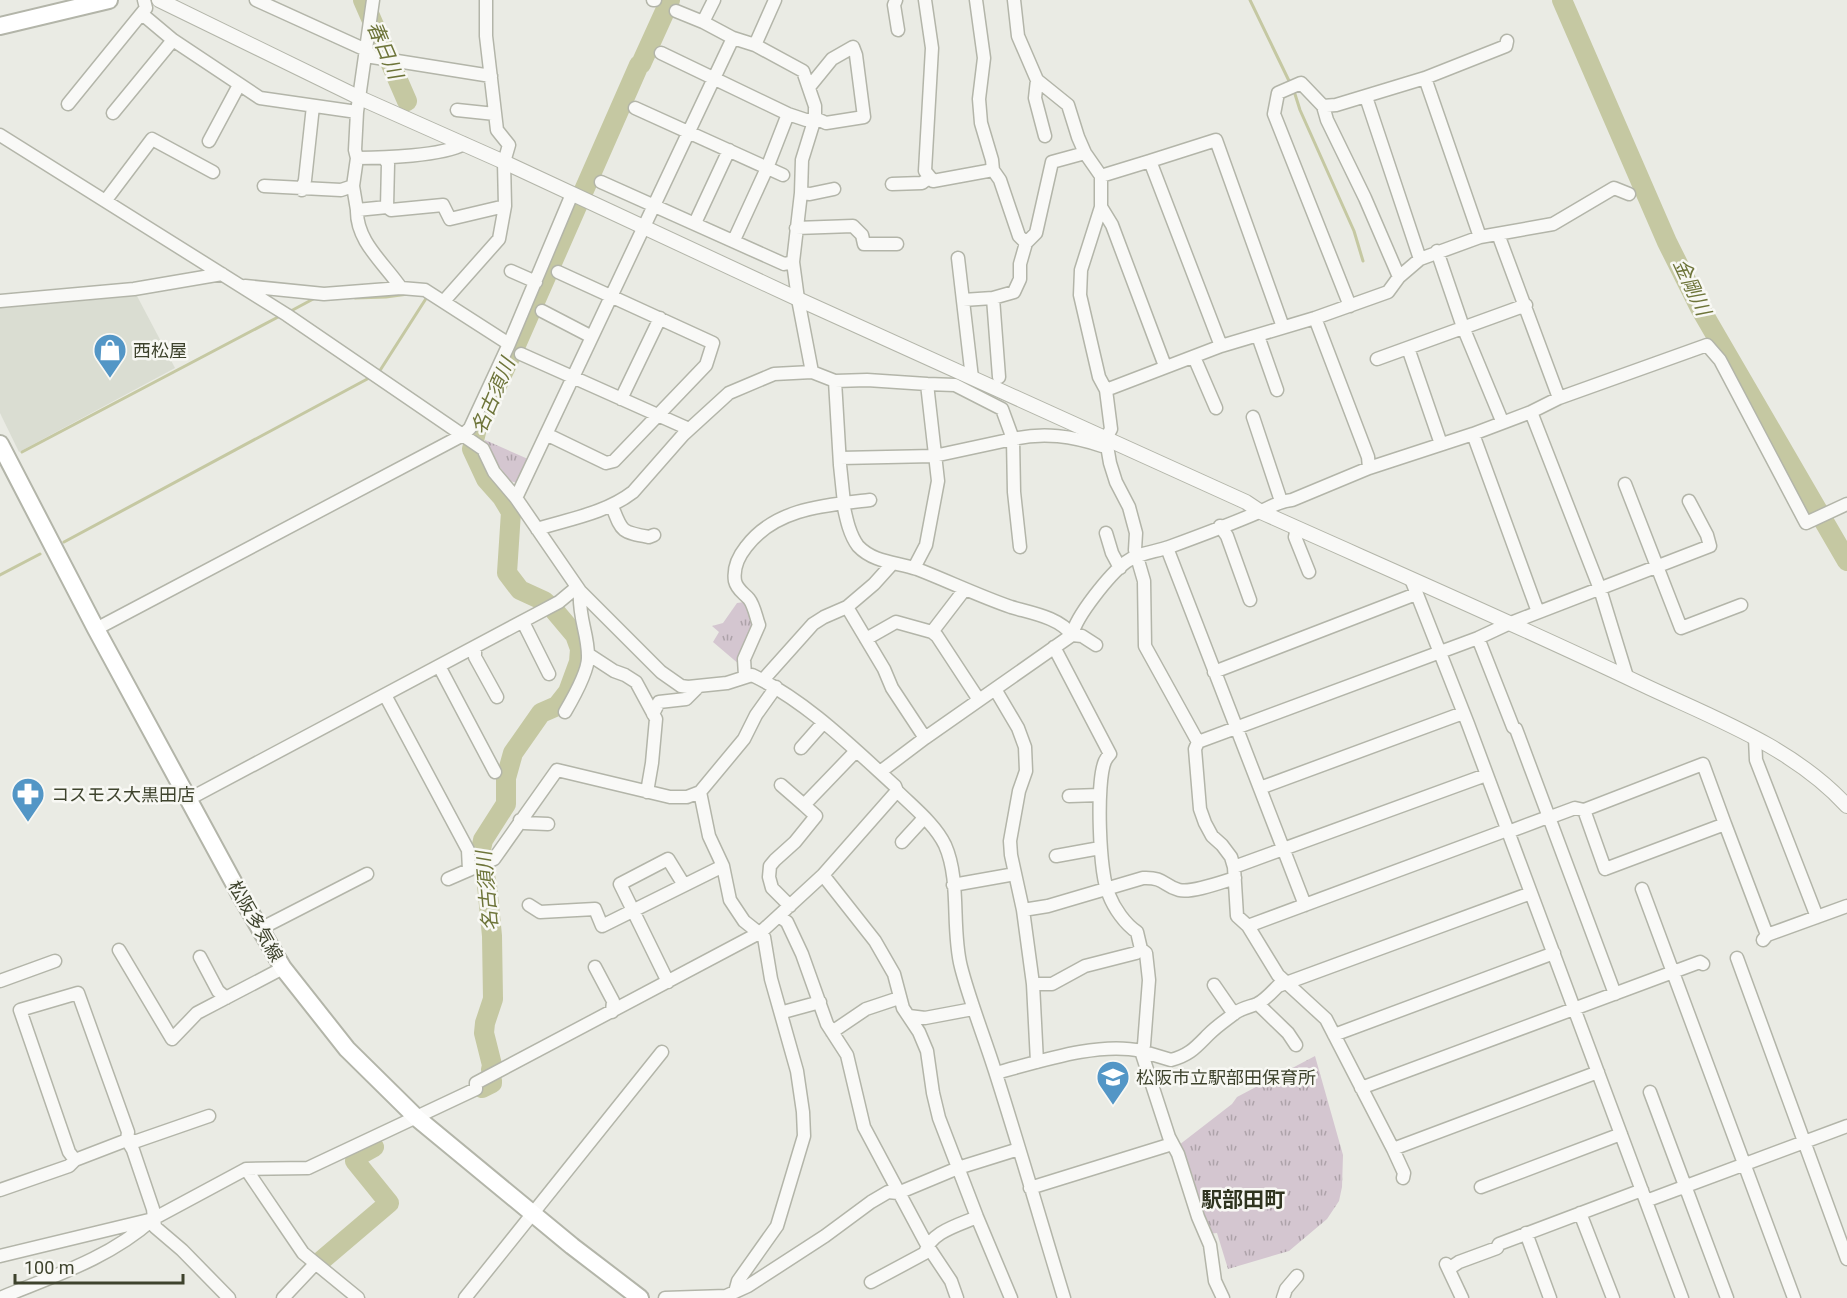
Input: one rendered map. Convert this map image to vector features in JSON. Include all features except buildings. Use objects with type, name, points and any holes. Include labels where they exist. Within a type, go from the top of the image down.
[{"type":"main road","points":[[0,26],[109,0]]},
{"type":"main road","name":"松阪多気線","points":[[0,444],[96,629],[283,968],[347,1049],[417,1118],[640,1298]]},
{"type":"street","points":[[68,104],[142,14],[146,8],[144,0]]},
{"type":"street","points":[[159,0],[358,105],[464,144],[504,162],[1106,440],[1246,502],[1261,512],[1627,677],[1755,738],[1803,766],[1847,806]]},
{"type":"street","points":[[256,0],[366,50],[372,57],[491,76]]},
{"type":"street","points":[[374,0],[358,105],[355,150],[357,158],[353,186],[357,221],[363,238],[401,288]]},
{"type":"street","points":[[447,303],[499,239],[505,206],[504,162],[509,145],[497,130],[486,36],[486,0]]},
{"type":"street","points":[[704,22],[714,0]]},
{"type":"street","points":[[755,45],[775,0]]},
{"type":"street","points":[[896,0],[894,5],[898,30]]},
{"type":"street","points":[[925,0],[932,48],[925,171],[933,182],[993,170]]},
{"type":"street","points":[[976,0],[984,58],[978,99],[981,123],[993,170],[1000,180],[1019,236],[1026,243]]},
{"type":"street","points":[[840,458],[934,456],[1028,435],[1064,436],[1102,446],[1111,429],[1106,390],[1099,376],[1080,295],[1082,270],[1101,207],[1101,176],[1077,137],[1068,105],[1037,80],[1018,36],[1014,0]]},
{"type":"street","points":[[676,11],[704,22],[733,38],[755,45],[803,71],[810,86],[815,106],[814,118],[802,160],[801,193],[793,262],[812,372]]},
{"type":"street","points":[[142,14],[173,40],[260,98],[313,106],[358,105]]},
{"type":"street","points":[[516,498],[733,38]]},
{"type":"street","points":[[113,113],[173,40]]},
{"type":"street","points":[[1323,106],[1366,97],[1425,78],[1506,46],[1507,41]]},
{"type":"street","points":[[661,52],[788,114],[806,120],[814,118],[826,123],[864,117],[853,47],[832,59],[810,86]]},
{"type":"street","points":[[1425,78],[1480,237]]},
{"type":"street","points":[[1037,80],[1035,98],[1045,136]]},
{"type":"street","points":[[1350,306],[1274,114],[1278,93],[1301,83],[1323,106],[1327,120],[1365,198],[1399,277]]},
{"type":"street","points":[[209,141],[239,84]]},
{"type":"street","points":[[1366,97],[1420,259]]},
{"type":"street","points":[[302,190],[313,106]]},
{"type":"street","points":[[635,108],[783,175]]},
{"type":"street","points":[[457,110],[495,114]]},
{"type":"street","points":[[734,240],[767,168],[788,114]]},
{"type":"street","points":[[0,135],[284,313],[483,449],[494,472],[516,498],[578,589],[661,672],[681,686],[727,683],[752,675],[776,687],[823,723],[880,772],[924,818],[945,846],[953,885],[959,959],[1063,1295],[1049,1298]]},
{"type":"street","points":[[106,200],[152,138],[213,172]]},
{"type":"street","points":[[1101,176],[1216,140],[1283,327]]},
{"type":"street","points":[[357,158],[418,154],[457,148],[464,144]]},
{"type":"street","points":[[695,223],[729,150]]},
{"type":"street","points":[[963,300],[993,298],[1014,292],[1020,279],[1020,264],[1026,243],[1036,233],[1052,162],[1085,153]]},
{"type":"street","points":[[384,158],[388,164],[387,207]]},
{"type":"street","points":[[1150,161],[1221,346]]},
{"type":"street","points":[[892,184],[922,183],[930,177]]},
{"type":"street","points":[[602,182],[784,264],[793,262]]},
{"type":"street","points":[[264,186],[302,190],[341,190],[353,186]]},
{"type":"street","points":[[1106,390],[1221,346],[1315,318],[1388,292],[1399,277],[1420,259],[1437,251],[1480,237],[1553,224],[1614,188],[1629,194]]},
{"type":"street","points":[[801,193],[810,194],[834,189]]},
{"type":"street","points":[[96,629],[464,436],[470,428],[509,344],[573,194]]},
{"type":"street","points":[[357,210],[387,207],[391,210],[443,205],[450,219],[505,206]]},
{"type":"street","points":[[1101,207],[1112,225],[1165,366]]},
{"type":"street","points":[[796,228],[853,226],[862,235],[864,244],[897,244]]},
{"type":"street","points":[[1498,234],[1559,398]]},
{"type":"street","points":[[1437,251],[1463,327],[1502,422]]},
{"type":"street","points":[[958,258],[972,378]]},
{"type":"street","points":[[511,271],[536,282]]},
{"type":"street","points":[[546,434],[606,463],[614,461],[706,364],[713,343],[558,272]]},
{"type":"street","points":[[0,301],[134,288],[222,274]]},
{"type":"street","points":[[240,286],[324,294],[401,288],[425,290],[509,344]]},
{"type":"street","points":[[993,298],[999,377]]},
{"type":"street","points":[[1377,359],[1526,305]]},
{"type":"street","points":[[542,311],[592,337]]},
{"type":"street","points":[[621,399],[660,318]]},
{"type":"street","points":[[1315,318],[1368,457],[1369,468]]},
{"type":"street","points":[[1258,336],[1277,390]]},
{"type":"street","points":[[1072,635],[1073,626],[1102,586],[1126,562],[1138,556],[1167,548],[1261,512],[1281,501],[1292,500],[1369,468],[1473,434],[1531,412],[1559,398],[1707,345],[1720,360],[1806,523],[1841,506]]},
{"type":"street","points":[[1408,348],[1441,444]]},
{"type":"street","points":[[522,354],[690,429]]},
{"type":"street","points":[[1194,357],[1216,408]]},
{"type":"street","points":[[537,529],[612,506],[633,492],[690,429],[729,393],[774,374],[812,372],[835,381],[867,380],[955,385],[1002,409],[1013,439],[1014,492],[1020,547]]},
{"type":"street","points":[[835,381],[844,503],[852,536],[860,547],[872,556],[892,564],[914,568],[965,590],[1040,615],[1066,627],[1072,635]]},
{"type":"street","points":[[914,568],[926,545],[938,481],[927,384]]},
{"type":"street","points":[[1531,412],[1600,589],[1627,677]]},
{"type":"street","points":[[1253,417],[1281,501]]},
{"type":"street","points":[[1473,434],[1538,612]]},
{"type":"street","points":[[1106,440],[1113,473],[1129,507],[1136,533],[1135,550],[1144,582],[1145,646],[1198,742]]},
{"type":"street","points":[[1625,484],[1681,628],[1741,605]]},
{"type":"street","points":[[745,676],[744,659],[759,625],[750,600],[736,583],[738,557],[758,533],[781,519],[815,507],[870,500]]},
{"type":"street","points":[[1403,1178],[1404,1173],[1393,1149],[1322,1013],[1272,968],[1248,926],[1237,916],[1235,872],[1231,857],[1212,836],[1200,809],[1195,749],[1198,742],[1478,638],[1538,612],[1710,546],[1707,535],[1689,501]]},
{"type":"street","points":[[612,506],[620,528],[629,533],[649,537],[654,535]]},
{"type":"street","points":[[1220,526],[1227,536],[1250,600]]},
{"type":"street","points":[[1297,528],[1295,537],[1309,572]]},
{"type":"street","points":[[1106,533],[1112,553],[1120,568]]},
{"type":"street","points":[[1167,548],[1305,905]]},
{"type":"street","points":[[763,680],[813,624],[847,608],[892,564]]},
{"type":"street","points":[[1411,579],[1554,953],[1682,1298]]},
{"type":"street","points":[[189,799],[523,622],[578,589]]},
{"type":"street","points":[[565,712],[576,694],[589,657],[578,608],[578,589]]},
{"type":"street","points":[[932,632],[965,590]]},
{"type":"street","points":[[1214,672],[1416,594]]},
{"type":"street","points":[[847,608],[892,688],[925,738]]},
{"type":"street","points":[[523,622],[549,674]]},
{"type":"street","points":[[866,639],[896,622],[932,632],[937,636],[979,700]]},
{"type":"street","points":[[880,772],[1072,635],[1082,636],[1096,645]]},
{"type":"street","points":[[1478,638],[1513,727],[1516,729],[1615,994]]},
{"type":"street","points":[[475,647],[475,657],[497,697]]},
{"type":"street","points":[[1054,647],[1110,754],[1104,762],[1100,795],[1100,848],[1107,888],[1109,895],[1130,927],[1137,932],[1141,949],[1146,953],[1149,980],[1144,1045],[1141,1051],[1172,1144],[1178,1154],[1198,1217],[1210,1245],[1215,1281],[1223,1298]]},
{"type":"street","points":[[588,654],[636,682],[653,714],[656,724],[646,792]]},
{"type":"street","points":[[439,666],[495,772]]},
{"type":"street","points":[[653,714],[659,702],[686,699],[699,686]]},
{"type":"street","points":[[448,879],[493,860],[557,770],[679,799],[700,792],[744,739],[756,716],[776,687]]},
{"type":"street","points":[[994,689],[1018,728],[1024,747],[1026,771],[1019,791],[1010,841],[1023,910],[1033,984],[1037,1062]]},
{"type":"street","points":[[385,695],[468,850],[471,869]]},
{"type":"street","points":[[1260,789],[1463,713]]},
{"type":"street","points":[[801,748],[823,723]]},
{"type":"street","points":[[1755,738],[1756,760],[1816,917]]},
{"type":"street","points":[[804,805],[856,751]]},
{"type":"street","points":[[1248,926],[1508,831],[1575,808],[1584,810],[1703,764],[1765,938],[1816,917],[1846,908]]},
{"type":"street","points":[[1023,910],[1048,906],[1143,878],[1156,877],[1177,890],[1186,890],[1235,872],[1283,848],[1486,775]]},
{"type":"street","points":[[782,785],[816,816],[795,842],[775,860],[769,872],[772,888],[790,906]]},
{"type":"street","points":[[0,1298],[94,1260],[137,1233],[153,1219],[246,1169],[308,1168],[417,1118],[476,1089],[476,1083],[760,932],[823,875],[897,791]]},
{"type":"street","points":[[700,792],[709,836],[723,866],[728,896],[744,921],[764,937],[771,979],[796,1071],[803,1112],[804,1136],[777,1226],[738,1281],[735,1292]]},
{"type":"street","points":[[1069,796],[1100,795]]},
{"type":"street","points":[[1584,810],[1605,869],[1725,824]]},
{"type":"street","points":[[902,842],[924,818]]},
{"type":"street","points":[[520,820],[524,823],[548,824]]},
{"type":"street","points":[[1056,856],[1100,848]]},
{"type":"street","points":[[668,982],[620,884],[668,859],[684,885]]},
{"type":"street","points":[[529,905],[540,912],[595,909],[602,926],[723,866]]},
{"type":"street","points":[[260,929],[367,874]]},
{"type":"street","points":[[953,885],[1015,874]]},
{"type":"street","points":[[823,875],[875,941],[894,974],[903,1008],[919,1032],[927,1051],[939,1118],[1011,1298]]},
{"type":"street","points":[[1642,889],[1794,1298]]},
{"type":"street","points":[[996,1073],[1079,1051],[1132,1048],[1171,1060],[1175,1059],[1192,1051],[1234,1014],[1248,1006],[1258,1004],[1278,986],[1531,892]]},
{"type":"street","points":[[779,916],[787,922],[832,1032],[847,1055],[864,1127],[927,1245],[951,1281],[957,1298]]},
{"type":"street","points":[[1033,984],[1052,984],[1085,966],[1136,953],[1141,949]]},
{"type":"street","points":[[119,950],[172,1039],[196,1013],[283,968]]},
{"type":"street","points":[[1334,1035],[1554,953]]},
{"type":"street","points":[[200,957],[218,991],[226,998]]},
{"type":"street","points":[[1737,958],[1847,1259]]},
{"type":"street","points":[[0,981],[55,961]]},
{"type":"street","points":[[1361,1088],[1700,962],[1703,964]]},
{"type":"street","points":[[595,967],[613,1001],[612,1012]]},
{"type":"street","points":[[1214,985],[1234,1014]]},
{"type":"street","points":[[75,1160],[69,1152],[20,1010],[78,993],[128,1132],[127,1140],[133,1150],[153,1209],[155,1227],[182,1250],[229,1298]]},
{"type":"street","points":[[832,1032],[866,1009],[899,998]]},
{"type":"street","points":[[787,1011],[820,1002]]},
{"type":"street","points":[[1258,1004],[1296,1045]]},
{"type":"street","points":[[909,1016],[925,1018],[973,1009]]},
{"type":"street","points":[[919,1032],[919,1027],[925,1018]]},
{"type":"street","points":[[465,1298],[662,1052]]},
{"type":"street","points":[[1393,1149],[1598,1072]]},
{"type":"street","points":[[1650,1092],[1727,1298]]},
{"type":"street","points":[[0,1190],[69,1166],[75,1160],[127,1140],[137,1141],[209,1116]]},
{"type":"street","points":[[1461,1298],[1447,1265],[1497,1248],[1498,1244],[1580,1213],[1644,1195],[1686,1187],[1847,1126]]},
{"type":"street","points":[[1481,1187],[1621,1134]]},
{"type":"street","points":[[1030,1188],[1172,1144]]},
{"type":"street","points":[[665,1298],[726,1296],[748,1286],[888,1192],[898,1193],[958,1168],[1019,1149]]},
{"type":"street","points":[[246,1169],[303,1253],[358,1298]]},
{"type":"street","points":[[1580,1213],[1613,1298]]},
{"type":"street","points":[[871,1282],[925,1253],[927,1245],[933,1238],[977,1217]]},
{"type":"street","points":[[0,1256],[153,1219]]},
{"type":"street","points":[[1526,1233],[1550,1298]]},
{"type":"street","points":[[283,1298],[315,1264]]},
{"type":"street","points":[[1284,1298],[1286,1289],[1297,1276]]},
{"type":"shaded area","points":[[137,296],[175,368],[19,452],[0,413],[0,308]]},
{"type":"green space","points":[[485,440],[528,459],[517,483],[510,481],[485,447]]},
{"type":"green space","points":[[744,602],[752,617],[752,625],[740,665],[713,642],[719,632],[712,626],[723,623],[737,603]]},
{"type":"green space","points":[[1315,1056],[1343,1155],[1339,1201],[1327,1219],[1289,1251],[1228,1269],[1217,1233],[1207,1234],[1179,1145],[1232,1104],[1237,1097]]},
{"type":"waterway","name":"春日川","points":[[363,0],[407,101]]},
{"type":"waterway","name":"名古須川","points":[[491,1070],[492,1065],[484,1033],[493,999],[492,936],[487,885],[480,854],[483,840],[506,804],[506,778],[513,753],[541,713],[557,706],[568,692],[579,662],[580,649],[575,635],[554,610],[544,601],[520,590],[507,573],[511,512],[502,497],[486,479],[472,449],[477,428],[670,0]]},
{"type":"waterway","points":[[1250,0],[1291,85]]},
{"type":"waterway","name":"金剛川","points":[[1562,0],[1667,242],[1700,308],[1847,561]]},
{"type":"waterway","points":[[1294,91],[1300,110],[1354,231],[1363,261]]},
{"type":"waterway","points":[[355,298],[408,294]]},
{"type":"waterway","points":[[379,372],[427,297]]},
{"type":"waterway","points":[[289,312],[315,298]]},
{"type":"waterway","points":[[22,452],[280,316]]},
{"type":"waterway","points":[[64,542],[371,377]]},
{"type":"waterway","points":[[0,575],[40,554]]},
{"type":"waterway","name":"名古須川","points":[[482,1088],[492,1083],[492,1080]]},
{"type":"waterway","name":"名古須川","points":[[322,1260],[389,1203],[355,1161],[356,1157],[374,1147]]},
{"type":"place","name":"西松屋","points":[[110,379]]},
{"type":"place","name":"コスモス大黒田店","points":[[28,823]]},
{"type":"place","name":"松阪市立駅部田保育所","points":[[1113,1106]]},
{"type":"district","name":"駅部田町","points":[[1243,1200]]}]
